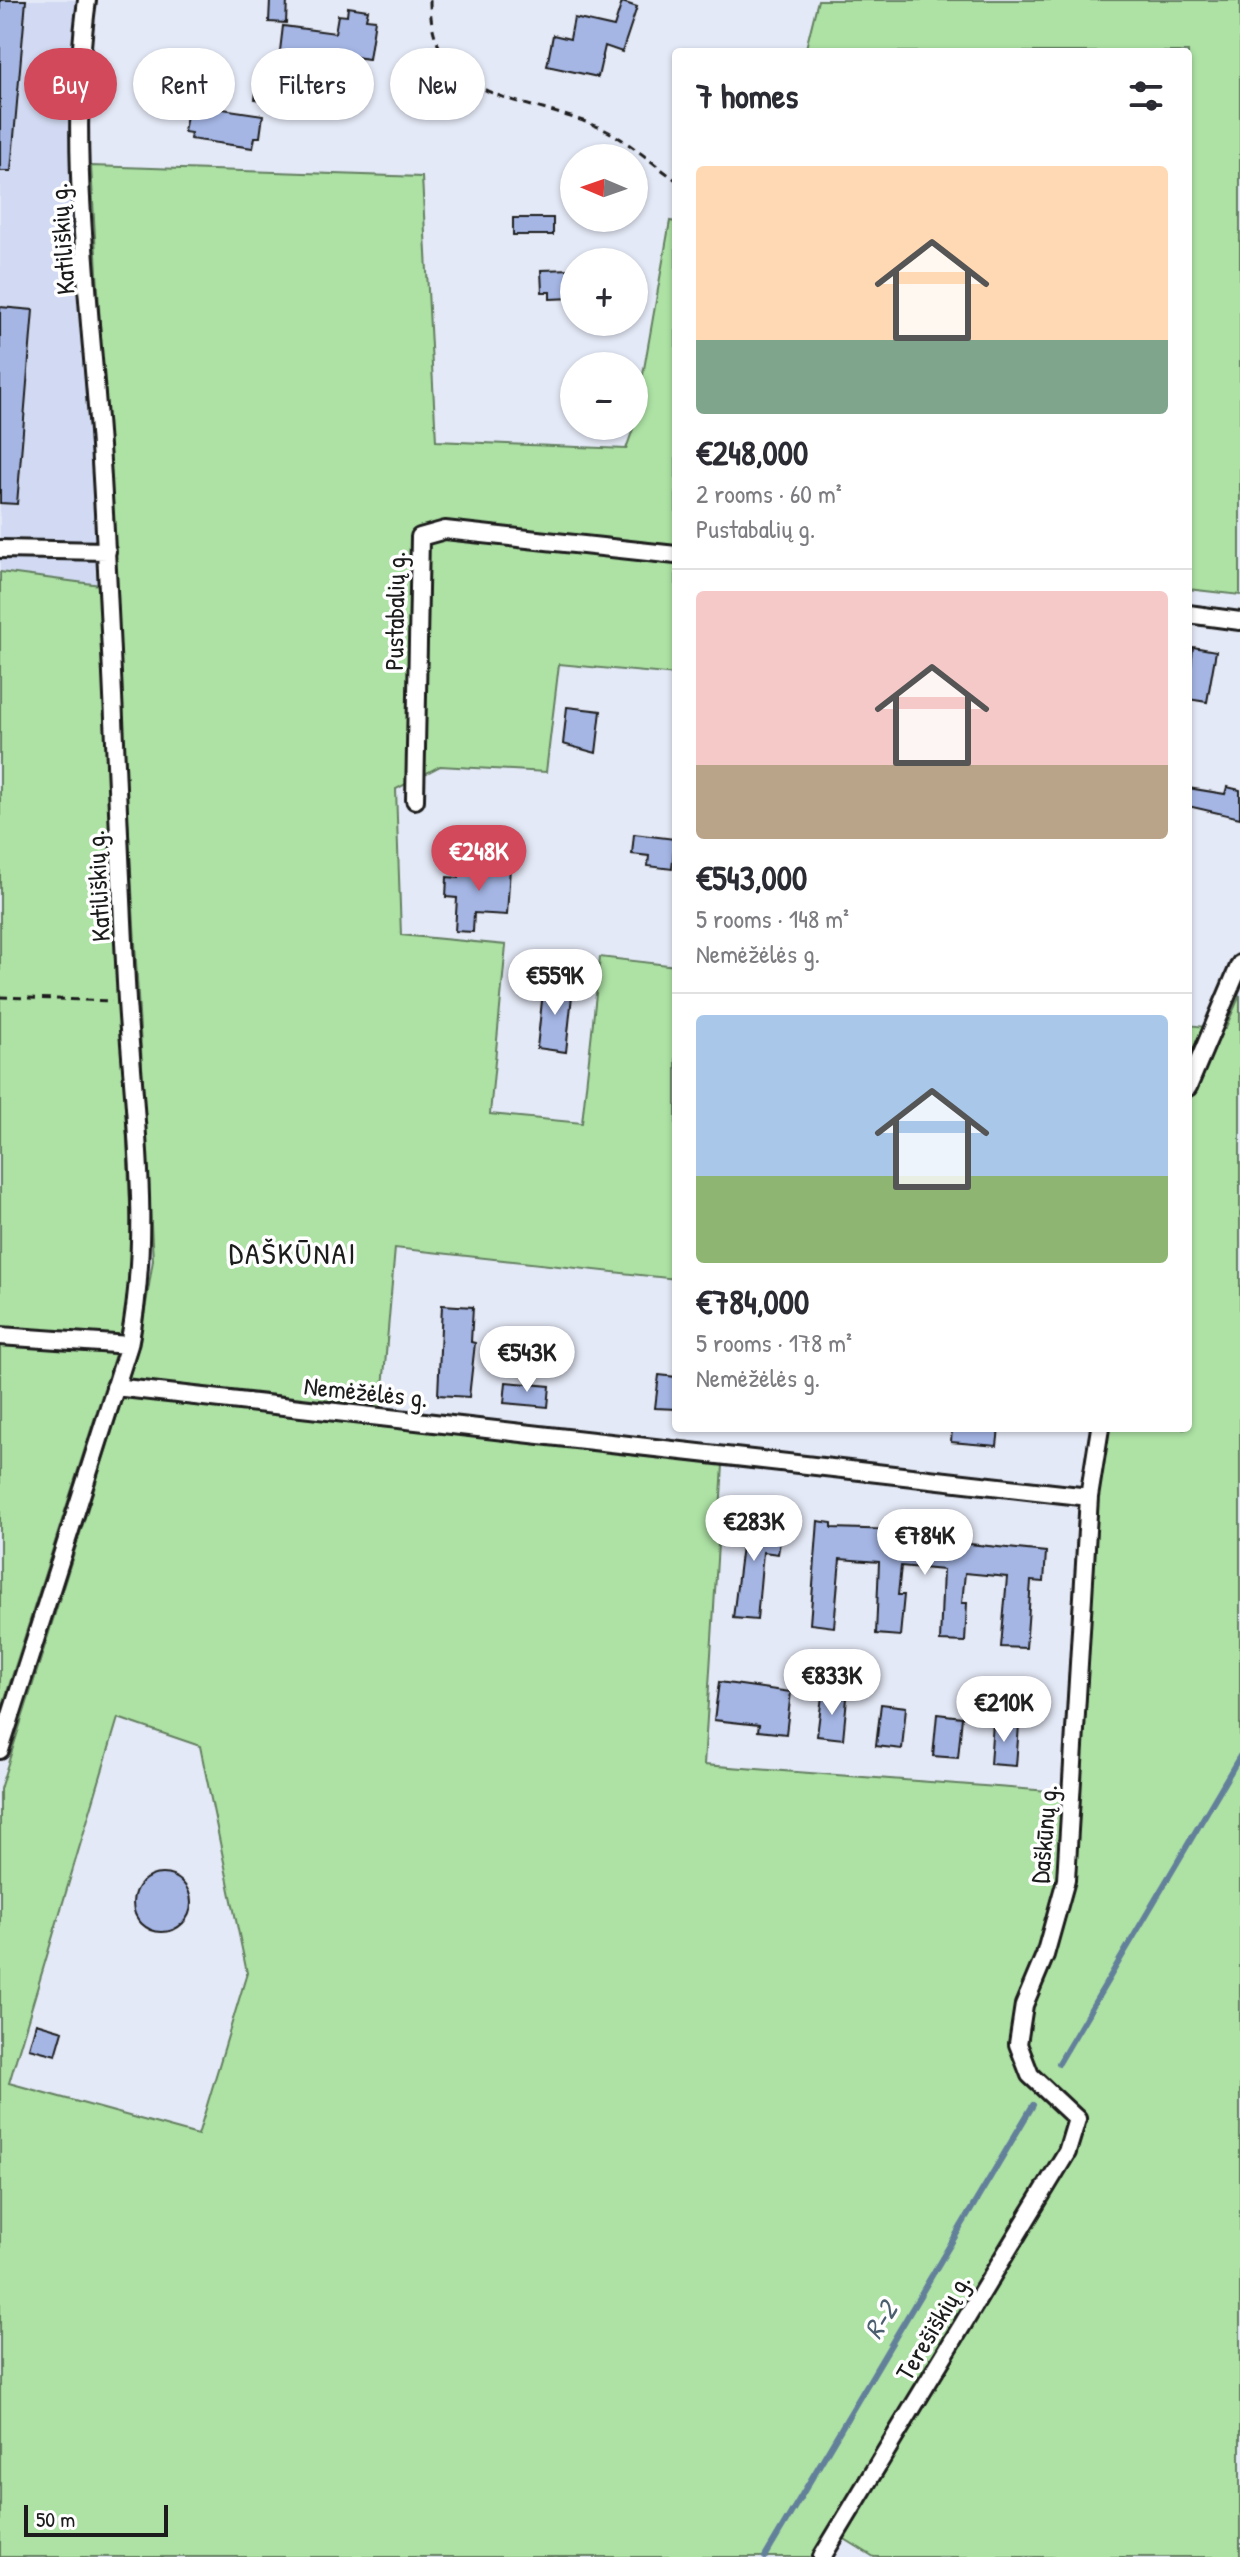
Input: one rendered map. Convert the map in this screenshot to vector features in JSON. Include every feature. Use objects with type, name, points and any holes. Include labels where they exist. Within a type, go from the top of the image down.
[{"type":"street","name":"Katiliškių g.","points":[[0,1750],[129,1345],[139,1292],[143,1235],[127,1002],[107,551],[77,113],[87,0]]},
{"type":"street","name":"Pustabalių g.","points":[[415,800],[420,537],[445,530],[672,555]]},
{"type":"street","points":[[0,549],[107,551]]},
{"type":"street","points":[[1192,615],[1240,621]]},
{"type":"street","points":[[1192,1078],[1240,964]]},
{"type":"street","points":[[0,1336],[129,1345]]},
{"type":"street","name":"Nemėžėlės g.","points":[[115,1387],[1089,1497]]},
{"type":"street","name":"Daškūnų g.","points":[[1077,2119],[1030,2075],[1018,2044],[1024,2005],[1045,1955],[1066,1880],[1089,1497],[1099,1432]]},
{"type":"street","name":"Terešiškių g.","points":[[822,2557],[1067,2152],[1077,2119]]},
{"type":"path","points":[[430,0],[430,21],[440,54],[464,78],[514,103],[606,131],[672,177]]},
{"type":"path","points":[[0,997],[127,1002]]},
{"type":"shaded area","points":[[0,0],[78,0],[74,48],[24,48],[24,120],[70,120],[100,585],[0,572]]},
{"type":"green space","points":[[818,0],[1240,0],[1240,595],[1192,589],[1192,48],[806,48]]},
{"type":"green space","points":[[91,166],[422,177],[436,441],[626,449],[629,440],[648,440],[647,352],[672,221],[672,675],[559,664],[546,772],[440,766],[396,789],[401,935],[506,945],[490,1114],[582,1123],[600,957],[672,966],[672,1279],[395,1248],[380,1423],[723,1465],[704,1765],[1062,1792],[1079,1504],[1092,1432],[1192,1432],[1192,1025],[1225,1029],[1240,995],[1240,2557],[874,2557],[843,2538],[831,2557],[0,2557],[0,1789],[140,1342],[153,1260]],"holes":[[[118,1718],[200,1746],[247,1973],[198,2135],[9,2083]]]},
{"type":"green space","points":[[0,572],[100,585],[133,1266],[125,1323],[0,1714]]},
{"type":"building","points":[[0,0],[26,0],[11,171],[0,171]]},
{"type":"building","points":[[270,0],[287,0],[286,23],[269,22]]},
{"type":"building","points":[[622,2],[637,7],[622,52],[605,46],[598,77],[547,66],[553,35],[570,39],[574,18],[614,27]]},
{"type":"building","points":[[348,7],[368,10],[366,19],[375,20],[371,48],[280,48],[283,26],[335,33],[338,15],[347,16]]},
{"type":"building","points":[[235,111],[251,113],[251,120],[262,120],[260,137],[255,137],[253,148],[190,139],[191,133],[184,132],[186,120],[235,120]]},
{"type":"building","points":[[513,218],[553,218],[553,235],[513,235]]},
{"type":"building","points":[[560,269],[560,299],[550,299],[550,292],[542,292],[541,270]]},
{"type":"building","points":[[0,307],[33,310],[17,504],[0,503]]},
{"type":"building","points":[[1193,647],[1216,651],[1207,702],[1192,700]]},
{"type":"building","points":[[567,707],[601,711],[596,753],[563,744]]},
{"type":"building","points":[[1227,787],[1240,790],[1240,818],[1192,807],[1192,789],[1225,794]]},
{"type":"building","points":[[634,834],[672,839],[672,869],[648,866],[649,856],[632,854]]},
{"type":"building","points":[[459,864],[510,867],[507,915],[474,913],[473,932],[455,931],[457,898],[446,897],[447,877],[459,878]]},
{"type":"building","points":[[544,982],[573,986],[566,1052],[537,1048]]},
{"type":"building","points":[[442,1305],[473,1307],[471,1342],[475,1343],[469,1397],[438,1395]]},
{"type":"building","points":[[659,1375],[672,1377],[672,1409],[655,1408]]},
{"type":"building","points":[[506,1382],[550,1386],[548,1407],[504,1403]]},
{"type":"building","points":[[952,1432],[999,1432],[997,1446],[951,1442]]},
{"type":"building","points":[[746,1513],[761,1516],[760,1521],[783,1524],[778,1554],[763,1552],[757,1620],[733,1618]]},
{"type":"building","points":[[818,1521],[832,1523],[832,1528],[897,1530],[896,1535],[961,1538],[960,1543],[1046,1552],[1044,1582],[1031,1581],[1026,1648],[1001,1647],[1007,1577],[965,1573],[962,1603],[967,1603],[965,1642],[940,1641],[943,1570],[901,1566],[898,1595],[904,1595],[900,1636],[876,1634],[879,1562],[840,1559],[834,1627],[810,1624]]},
{"type":"building","points":[[719,1682],[791,1692],[786,1734],[758,1731],[759,1725],[714,1720]]},
{"type":"building","points":[[822,1696],[847,1698],[843,1739],[817,1736]]},
{"type":"building","points":[[881,1704],[906,1707],[902,1749],[876,1746]]},
{"type":"building","points":[[937,1714],[962,1717],[958,1758],[933,1756]]},
{"type":"building","points":[[993,1722],[1019,1725],[1016,1766],[990,1764]]},
{"type":"building","points":[[162,1874],[182,1883],[191,1903],[182,1923],[162,1932],[142,1923],[133,1903],[142,1883]]},
{"type":"building","points":[[36,2023],[63,2031],[56,2055],[29,2048]]},
{"type":"waterway","name":"R-2","points":[[1059,2063],[1240,1756]]},
{"type":"waterway","name":"R-2","points":[[765,2557],[1033,2105]]},
{"type":"district","name":"DAŠKŪNAI","points":[[293,1254]]}]
